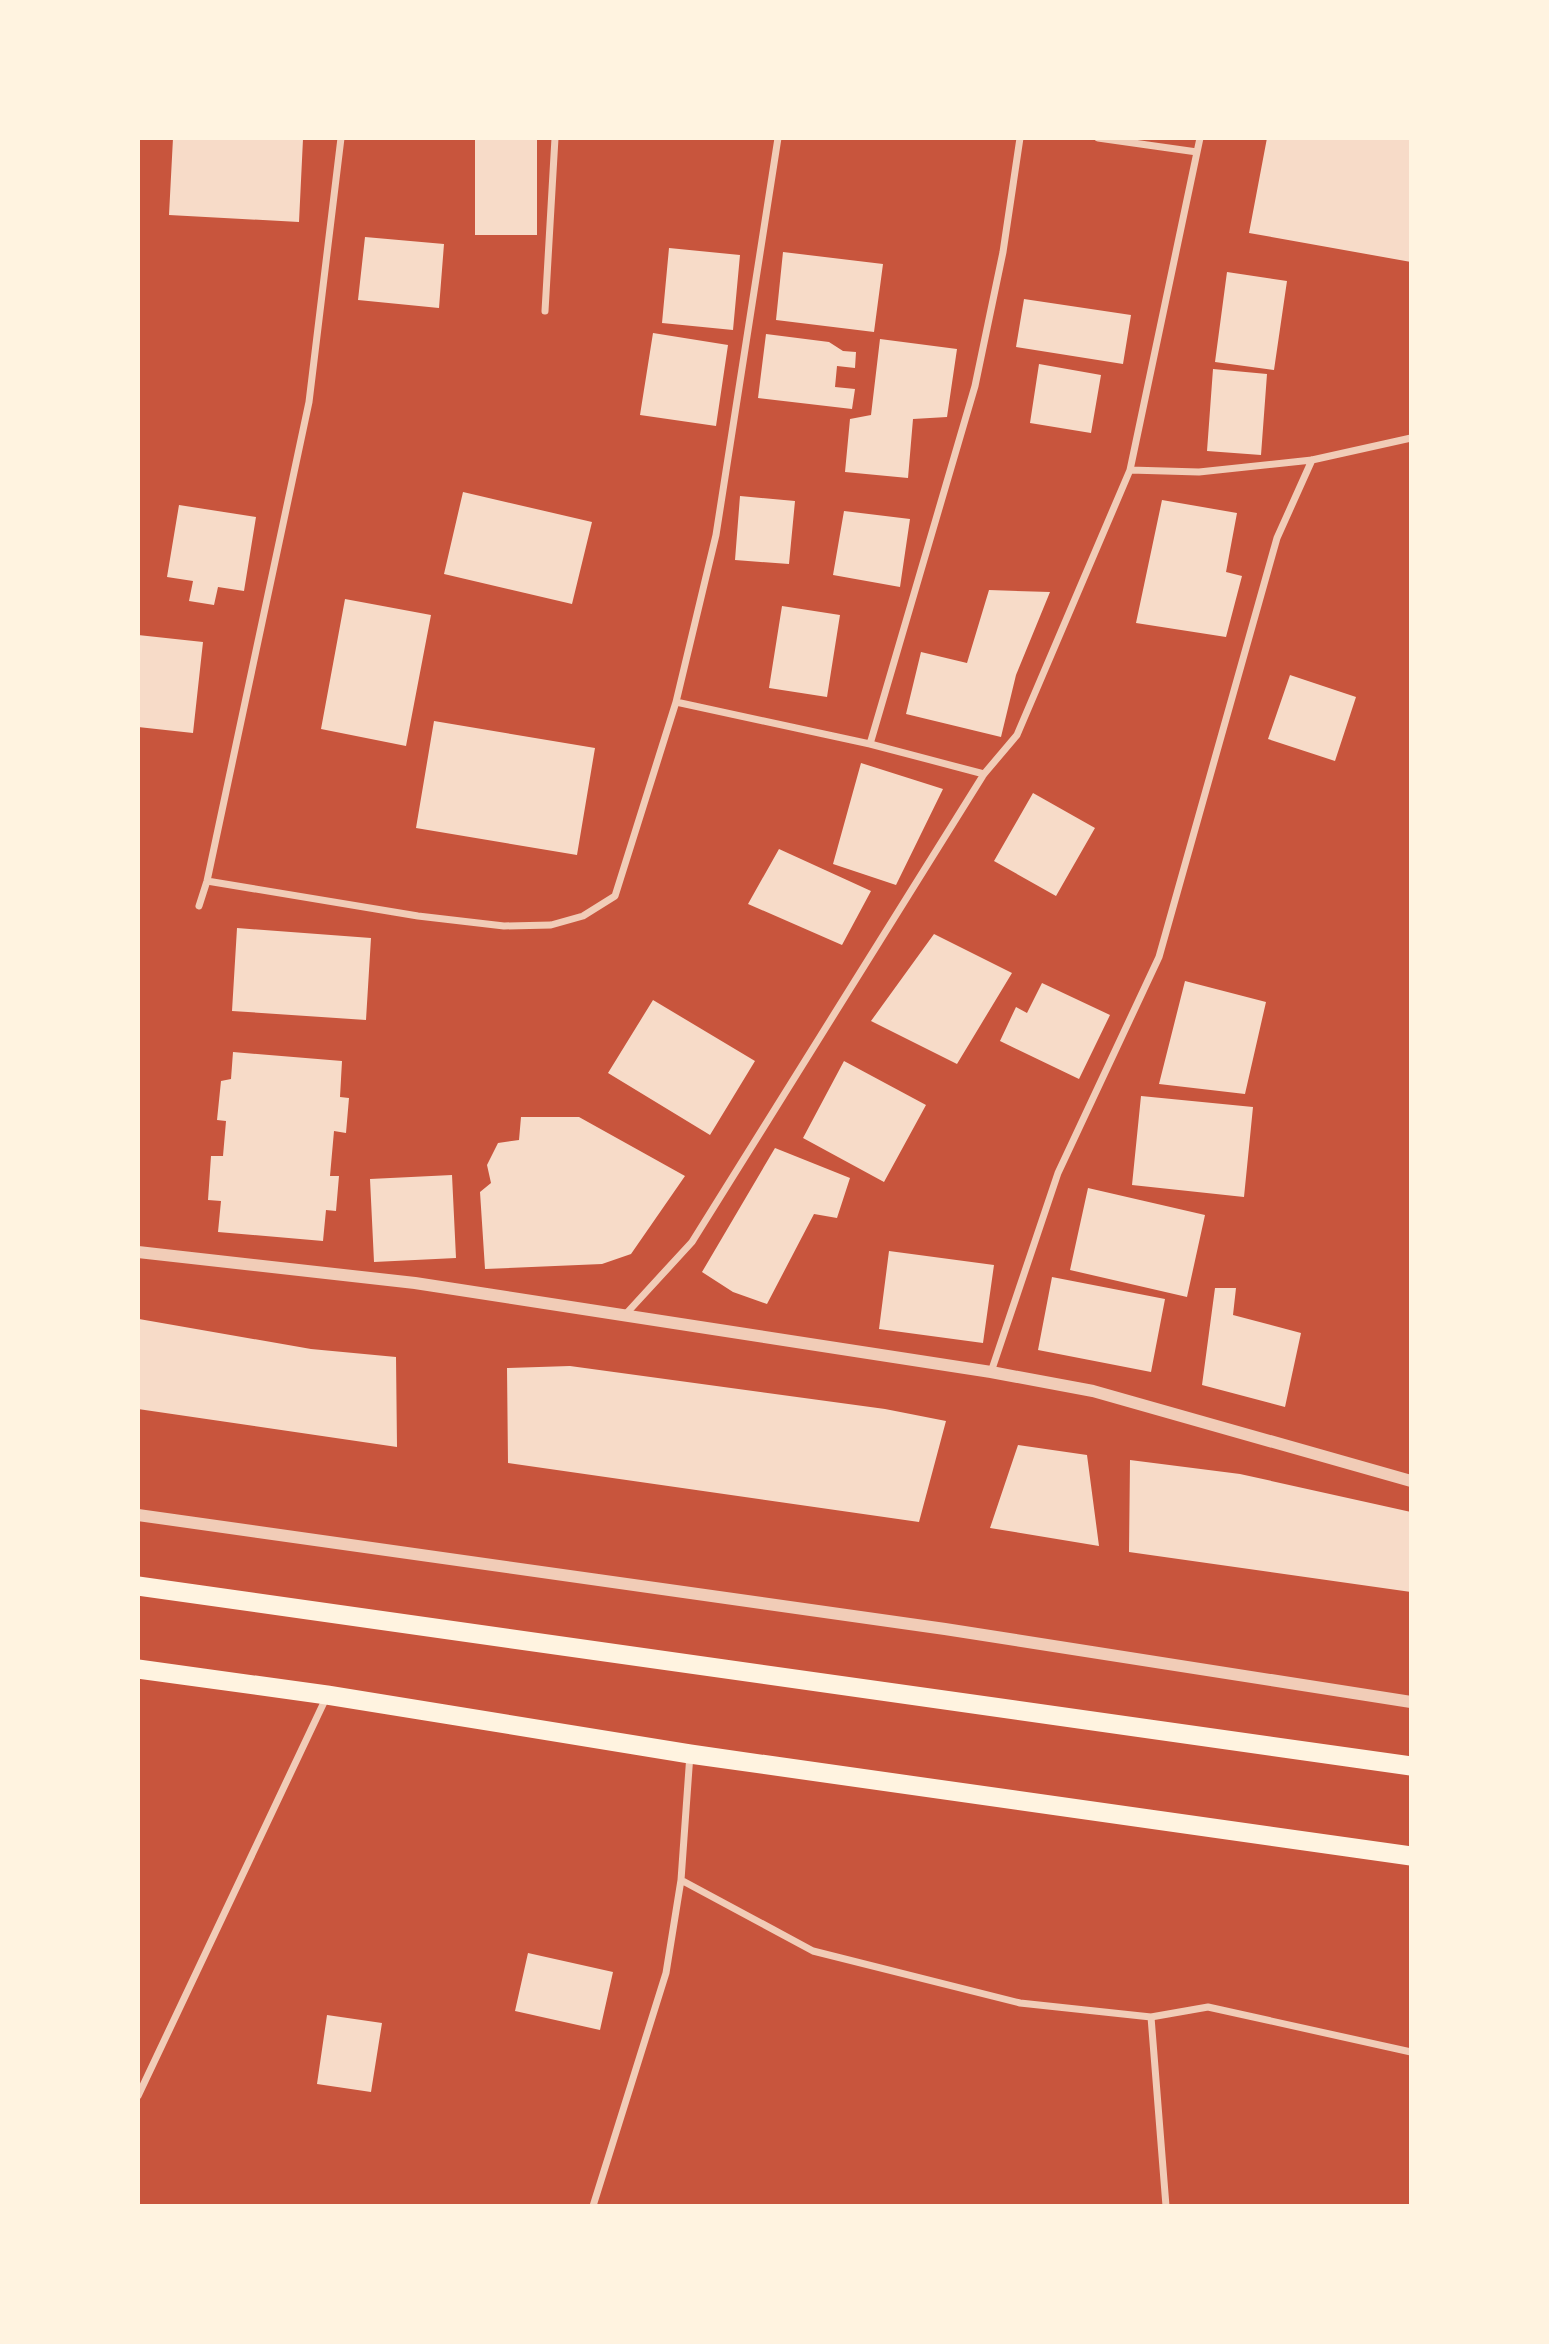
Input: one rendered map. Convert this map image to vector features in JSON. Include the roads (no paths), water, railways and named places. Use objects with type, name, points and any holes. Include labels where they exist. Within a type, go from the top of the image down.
[{"type":"highway","points":[[138,1586],[1411,1766]]},
{"type":"highway","points":[[138,1669],[327,1695],[690,1754],[1411,1856]]},
{"type":"street","points":[[199,906],[207,881],[309,402],[341,138]]},
{"type":"street","points":[[545,311],[555,138]]},
{"type":"street","points":[[207,881],[418,916],[504,926],[551,925],[583,916],[615,897],[676,702],[716,535],[778,138]]},
{"type":"street","points":[[870,744],[975,386],[1003,251],[1020,138]]},
{"type":"street","points":[[1098,138],[1197,152]]},
{"type":"street","points":[[624,1316],[692,1242],[984,774],[1017,734],[1130,470],[1200,138]]},
{"type":"street","points":[[1130,470],[1199,472],[1312,460],[1411,438]]},
{"type":"street","points":[[991,1372],[1058,1172],[1159,957],[1277,538],[1312,460]]},
{"type":"street","points":[[676,702],[870,744],[984,774]]},
{"type":"street","points":[[138,1252],[415,1283],[991,1372],[1093,1391],[1411,1481]]},
{"type":"street","points":[[138,1515],[945,1629],[1411,1702]]},
{"type":"street","points":[[138,2096],[327,1695]]},
{"type":"street","points":[[593,2206],[666,1973],[681,1880],[681,1837],[690,1754]]},
{"type":"street","points":[[681,1880],[813,1951],[1020,2003],[1151,2017],[1208,2007],[1411,2052]]},
{"type":"street","points":[[1151,2017],[1166,2206]]}]
